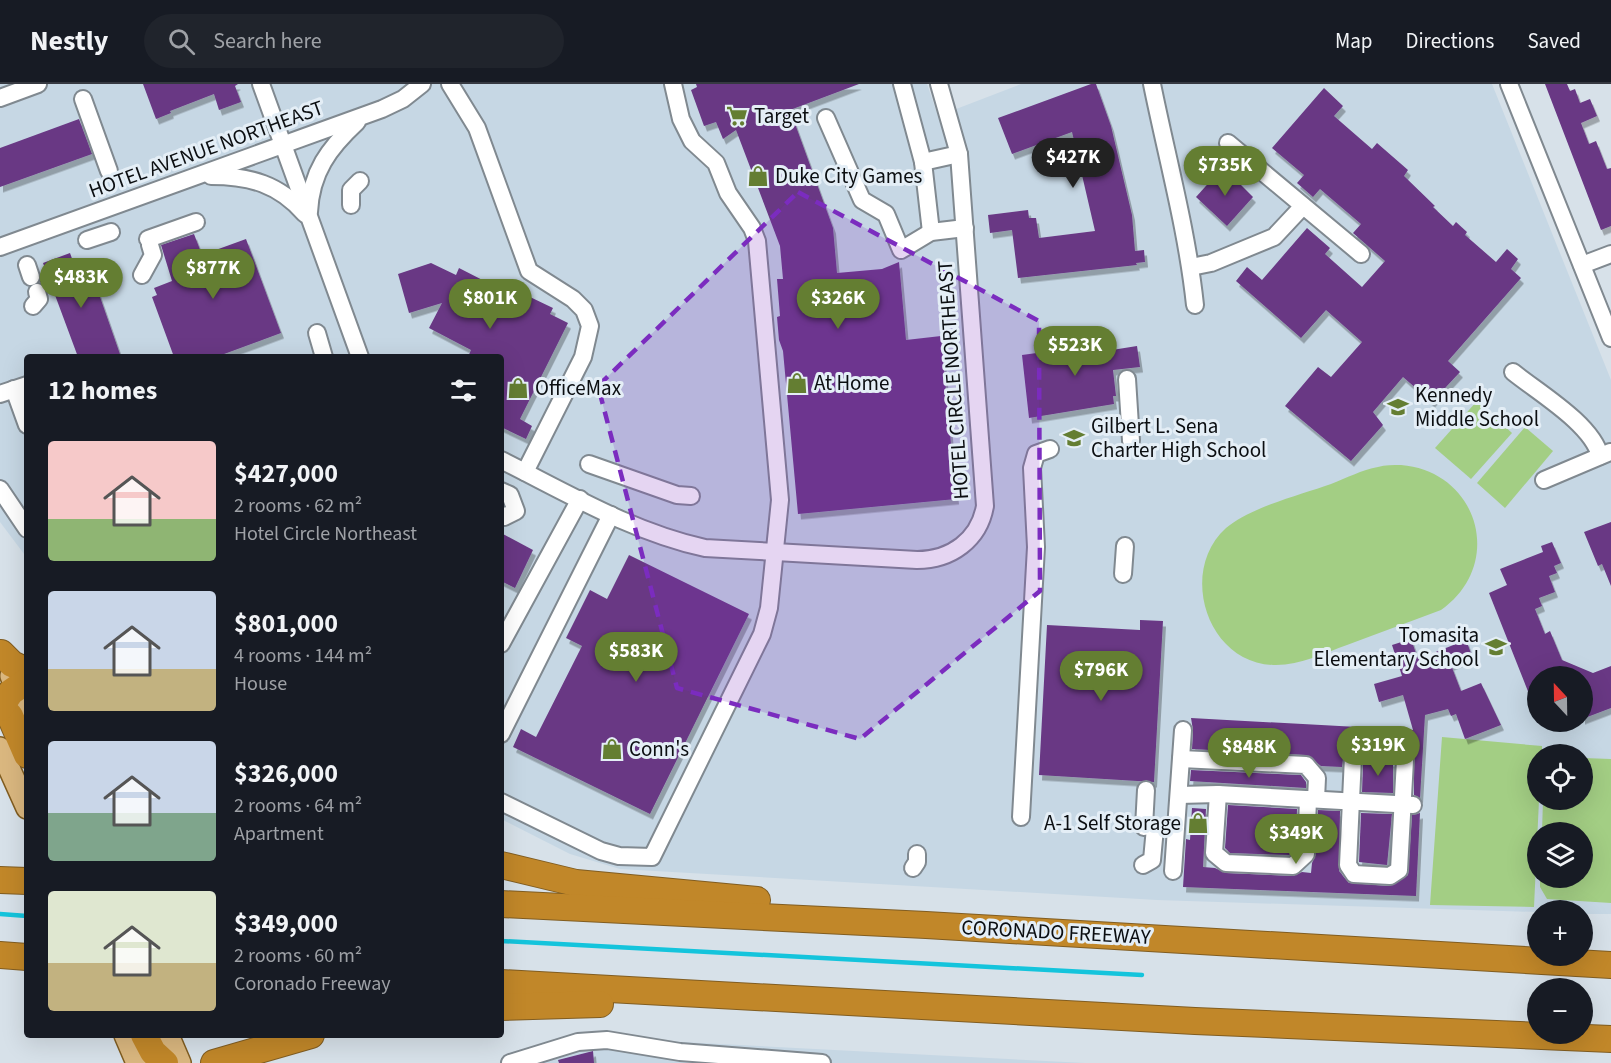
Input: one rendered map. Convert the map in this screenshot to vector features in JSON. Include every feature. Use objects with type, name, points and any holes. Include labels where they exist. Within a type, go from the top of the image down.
[{"type":"highway","points":[[1,652],[12,664],[10,716],[24,747]]},
{"type":"highway","points":[[504,866],[576,883],[837,906],[926,925]]},
{"type":"highway","points":[[0,880],[24,881]]},
{"type":"highway","name":"CORONADO FREEWAY","points":[[504,904],[926,925],[1611,965]]},
{"type":"highway","points":[[0,955],[24,957]]},
{"type":"highway","points":[[504,983],[1611,1039]]},
{"type":"highway","points":[[504,1007],[574,1004],[912,1005]]},
{"type":"highway","points":[[147,1038],[161,1054]]},
{"type":"highway","points":[[225,1061],[300,1038]]},
{"type":"main road","points":[[12,687],[24,706]]},
{"type":"main road","points":[[0,748],[24,801]]},
{"type":"main road","points":[[131,1038],[161,1054]]},
{"type":"street","points":[[0,98],[38,84]]},
{"type":"street","points":[[261,84],[359,354]]},
{"type":"street","name":"HOTEL AVENUE NORTHEAST","points":[[0,247],[365,115],[403,99],[422,84]]},
{"type":"street","points":[[450,84],[477,128],[530,271],[573,299],[584,310],[590,321],[591,333],[584,357],[525,472]]},
{"type":"street","points":[[504,803],[601,851],[619,856],[652,857],[762,634],[769,608],[780,501],[757,242],[752,228],[728,193],[716,163],[692,141],[681,119],[673,84]]},
{"type":"street","points":[[902,84],[923,162],[931,232]]},
{"type":"street","name":"HOTEL CIRCLE NORTHEAST","points":[[504,462],[611,514],[684,543],[705,548],[927,560],[954,551],[969,540],[978,526],[985,506],[959,154],[939,84]]},
{"type":"street","points":[[1152,84],[1191,267],[1195,305]]},
{"type":"street","points":[[1509,84],[1611,338]]},
{"type":"street","points":[[83,99],[109,171]]},
{"type":"street","points":[[309,219],[312,188],[323,158],[365,115]]},
{"type":"street","points":[[826,118],[862,200],[886,214],[901,250],[931,232],[965,228]]},
{"type":"street","points":[[1228,143],[1288,196],[1360,254]]},
{"type":"street","points":[[923,162],[959,154]]},
{"type":"street","points":[[198,176],[244,176],[261,181],[287,196],[309,219]]},
{"type":"street","points":[[351,205],[351,190],[360,181]]},
{"type":"street","points":[[1191,267],[1211,263],[1274,237],[1303,206]]},
{"type":"street","points":[[142,275],[153,255],[149,242],[196,222]]},
{"type":"street","points":[[87,240],[111,232]]},
{"type":"street","points":[[1582,265],[1611,254]]},
{"type":"street","points":[[317,333],[323,354]]},
{"type":"street","points":[[1513,372],[1582,427],[1606,454],[1544,480]]},
{"type":"street","points":[[1127,380],[1131,441]]},
{"type":"street","points":[[14,389],[24,417]]},
{"type":"street","points":[[1021,818],[1036,547],[1032,468],[1036,454],[1050,448]]},
{"type":"street","points":[[589,464],[677,495],[691,496]]},
{"type":"street","points":[[0,489],[24,525]]},
{"type":"street","points":[[504,492],[510,495],[516,511],[504,517]]},
{"type":"street","points":[[504,638],[580,499]]},
{"type":"street","points":[[504,728],[611,514]]},
{"type":"street","points":[[1123,574],[1125,546]]},
{"type":"street","points":[[1173,871],[1183,730]]},
{"type":"street","points":[[1363,749],[1399,751],[1405,760],[1408,805],[1399,870],[1390,876],[1354,874],[1348,865],[1352,801],[1353,757],[1363,749]]},
{"type":"street","points":[[1181,759],[1306,765],[1317,778],[1312,799],[1306,854],[1293,866],[1226,862],[1214,853],[1218,794]]},
{"type":"street","points":[[1143,865],[1152,860],[1146,790]]},
{"type":"street","points":[[1179,795],[1218,794],[1408,805]]},
{"type":"street","points":[[510,1063],[578,1042],[607,1040],[656,1056],[822,1063]]},
{"type":"highlighted area","points":[[798,192],[1039,321],[1040,591],[860,739],[677,688],[598,386]]},
{"type":"shaded area","points":[[0,84],[927,84],[938,116],[1021,84],[1492,84],[1611,380],[1611,914],[1593,914],[1593,900],[1527,900],[1527,912],[1157,900],[620,869],[570,854],[504,821],[504,354],[24,354],[24,554],[0,522]]},
{"type":"shaded area","points":[[585,1037],[1085,1063],[501,1063]]},
{"type":"green space","points":[[1477,401],[1512,433],[1471,479],[1435,448]]},
{"type":"green space","points":[[1525,427],[1553,451],[1505,508],[1477,483]]},
{"type":"green space","points":[[1401,465],[1427,471],[1449,484],[1465,501],[1474,522],[1477,545],[1473,569],[1461,591],[1441,610],[1302,661],[1273,665],[1250,660],[1231,649],[1216,632],[1207,612],[1202,590],[1204,567],[1212,546],[1226,528],[1249,514],[1276,502],[1366,470]]},
{"type":"green space","points":[[1442,737],[1527,745],[1527,810],[1539,810],[1538,822],[1527,822],[1527,888],[1535,888],[1534,900],[1527,900],[1527,907],[1430,905]]},
{"type":"green space","points":[[1593,758],[1611,759],[1611,903],[1593,902],[1593,900],[1547,899],[1541,888],[1593,888],[1593,822],[1542,822],[1543,810],[1593,810]]},
{"type":"building","points":[[143,84],[238,84],[235,86],[241,102],[219,110],[214,94],[170,111],[171,113],[156,119]]},
{"type":"building","points":[[696,84],[859,84],[790,110],[833,228],[837,273],[882,269],[899,262],[906,340],[941,336],[956,499],[798,514],[783,351],[779,340],[777,317],[780,316],[777,279],[783,279],[780,246],[736,130],[723,139],[716,122],[704,126],[691,90],[697,87]]},
{"type":"building","points":[[1096,84],[1111,126],[1132,215],[1135,251],[1144,250],[1145,262],[1136,263],[1137,265],[1018,278],[1012,230],[990,233],[988,215],[1028,210],[1029,218],[1036,218],[1039,238],[1095,231],[1072,132],[1012,154],[998,118]]},
{"type":"building","points":[[1545,84],[1567,84],[1570,91],[1575,89],[1580,103],[1590,99],[1597,116],[1581,123],[1589,144],[1596,141],[1607,169],[1611,168],[1611,226],[1601,230]]},
{"type":"building","points":[[1324,88],[1343,106],[1334,116],[1372,149],[1377,143],[1408,170],[1404,176],[1435,206],[1433,207],[1453,226],[1456,222],[1467,232],[1465,235],[1496,262],[1507,249],[1518,259],[1511,269],[1521,278],[1448,361],[1460,372],[1432,402],[1403,377],[1373,412],[1383,425],[1351,461],[1285,406],[1318,367],[1331,377],[1362,342],[1326,310],[1301,338],[1236,281],[1247,267],[1262,280],[1307,228],[1330,248],[1325,254],[1362,287],[1385,261],[1353,233],[1361,224],[1320,189],[1313,197],[1297,183],[1304,175],[1272,148]]},
{"type":"building","points":[[79,119],[92,154],[0,187],[0,148]]},
{"type":"building","points":[[1223,167],[1253,197],[1227,226],[1196,197]]},
{"type":"building","points":[[194,234],[202,255],[246,239],[281,333],[224,354],[173,354],[152,297],[157,295],[154,288],[172,281],[161,245]]},
{"type":"building","points":[[70,253],[79,278],[92,274],[120,354],[77,354],[52,287],[47,289],[40,282],[41,273],[46,271],[43,263]]},
{"type":"building","points":[[431,263],[456,275],[459,268],[502,290],[505,285],[553,308],[550,314],[568,323],[520,419],[532,426],[526,439],[504,428],[504,354],[469,354],[471,350],[429,328],[442,303],[409,313],[398,274]]},
{"type":"building","points":[[1110,335],[1112,350],[1137,346],[1140,367],[1113,370],[1116,396],[1113,396],[1114,404],[1029,418],[1022,355],[1088,346],[1087,338]]},
{"type":"building","points":[[1611,522],[1611,586],[1602,564],[1598,566],[1584,532]]},
{"type":"building","points":[[504,535],[533,550],[515,588],[504,582]]},
{"type":"building","points":[[1552,542],[1561,563],[1554,566],[1557,573],[1549,576],[1555,592],[1539,598],[1542,606],[1535,609],[1545,634],[1550,631],[1562,660],[1576,666],[1527,666],[1527,689],[1489,593],[1507,585],[1500,569],[1543,552],[1541,546]]},
{"type":"building","points":[[629,555],[749,614],[650,814],[513,747],[521,729],[536,737],[582,646],[566,638],[590,590],[607,599]]},
{"type":"building","points":[[1140,620],[1163,621],[1154,782],[1039,775],[1047,625],[1140,630]]},
{"type":"building","points":[[1411,639],[1418,659],[1466,640],[1472,656],[1451,665],[1461,691],[1481,683],[1501,725],[1465,739],[1456,714],[1451,716],[1448,709],[1425,715],[1420,798],[1414,795],[1414,755],[1407,745],[1400,741],[1357,740],[1344,752],[1342,767],[1321,766],[1306,755],[1192,749],[1191,718],[1413,730],[1403,695],[1379,702],[1374,684],[1402,676],[1392,645]]},
{"type":"building","points":[[1611,666],[1611,708],[1593,715],[1593,673]]},
{"type":"building","points":[[1366,760],[1393,761],[1393,793],[1362,792],[1363,762]]},
{"type":"building","points":[[1191,770],[1301,775],[1306,782],[1306,788],[1190,781]]},
{"type":"building","points":[[1228,805],[1297,809],[1296,849],[1289,855],[1230,853],[1225,848]]},
{"type":"building","points":[[1192,808],[1206,809],[1203,867],[1215,868],[1226,873],[1293,876],[1302,872],[1311,873],[1316,854],[1318,810],[1340,811],[1339,871],[1349,883],[1389,886],[1408,875],[1412,815],[1420,813],[1416,896],[1183,887],[1186,839],[1190,840]]},
{"type":"building","points":[[1361,813],[1392,814],[1387,865],[1359,862]]},
{"type":"building","points":[[593,1051],[594,1063],[559,1063],[558,1060]]},
{"type":"waterway","points":[[0,914],[24,916]]},
{"type":"waterway","points":[[504,941],[1142,975]]},
{"type":"place","name":"Target","points":[[737,116]]},
{"type":"place","name":"Duke City Games","points":[[758,176]]},
{"type":"place","name":"At Home","points":[[797,383]]},
{"type":"place","name":"OfficeMax","points":[[518,388]]},
{"type":"place","name":"Kennedy Middle School","points":[[1398,407]]},
{"type":"place","name":"Gilbert L. Sena Charter High School","points":[[1074,438]]},
{"type":"place","name":"Tomasita Elementary School","points":[[1496,647]]},
{"type":"place","name":"Conn's","points":[[612,749]]},
{"type":"place","name":"A-1 Self Storage","points":[[1198,823]]}]
